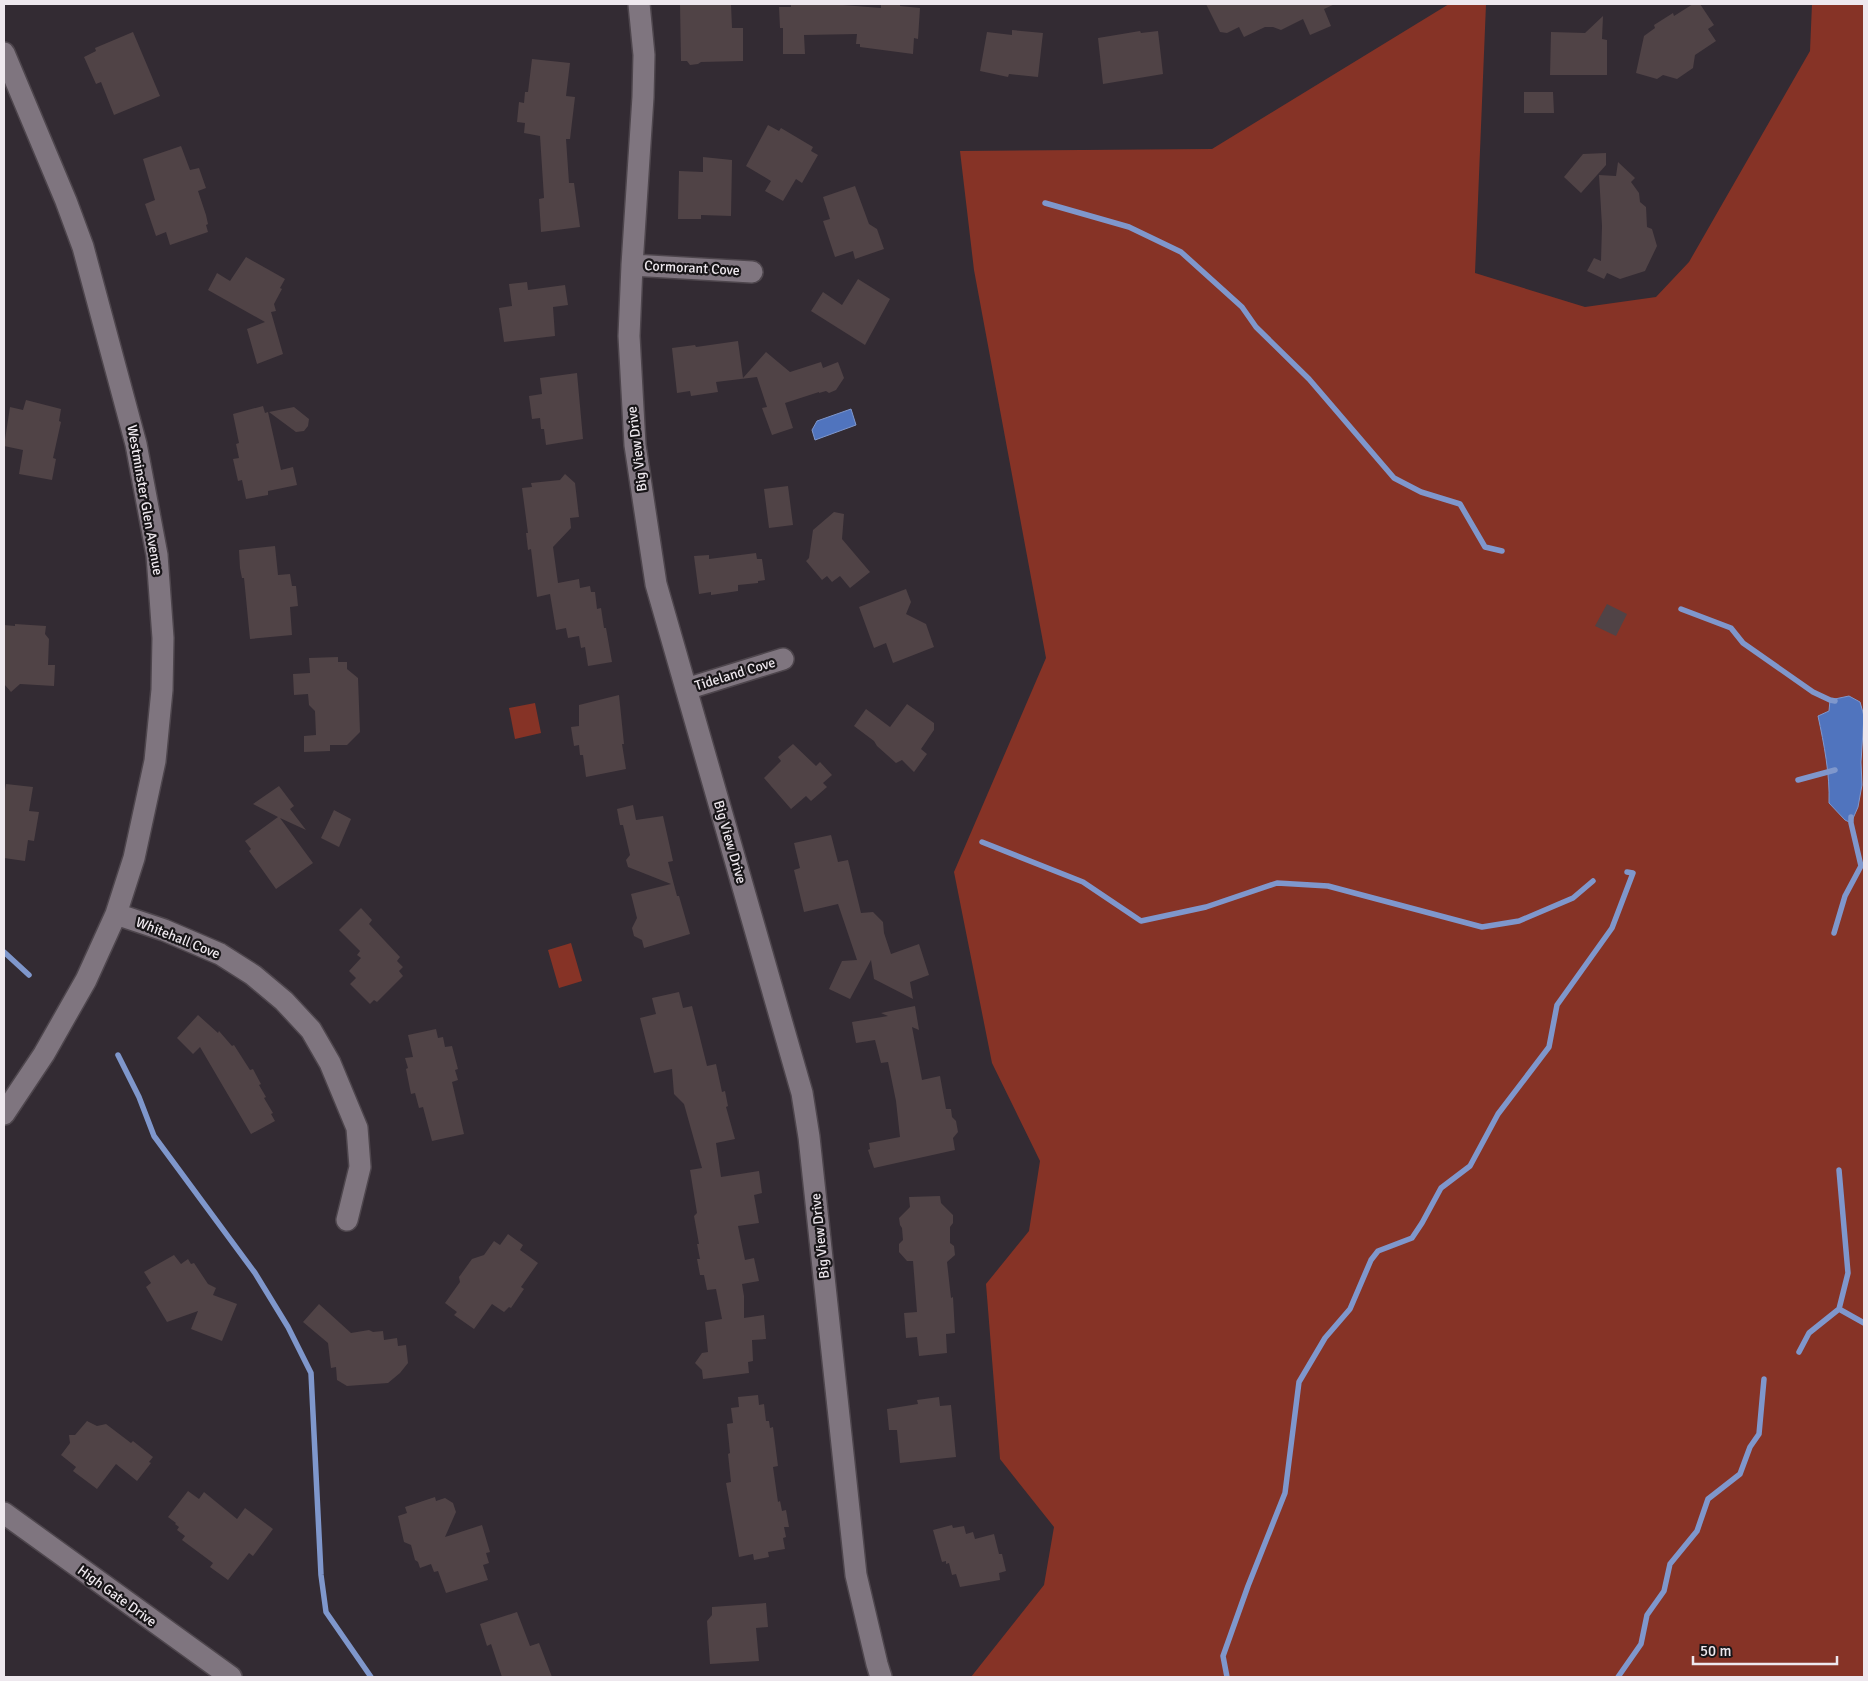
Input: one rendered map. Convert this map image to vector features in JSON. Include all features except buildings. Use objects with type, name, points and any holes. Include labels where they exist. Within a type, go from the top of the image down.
[{"type":"street","name":"Big View Drive","points":[[639,4],[644,55],[643,97],[629,336],[634,444],[656,584],[802,1093],[809,1137],[856,1575],[876,1664],[881,1677]]},
{"type":"street","name":"Westminster Glen Avenue","points":[[4,53],[66,201],[83,247],[136,444],[157,554],[163,638],[162,690],[155,761],[134,858],[116,914],[86,980],[62,1023],[4,1114]]},
{"type":"street","name":"Cormorant Cove","points":[[632,265],[752,272]]},
{"type":"street","name":"Tideland Cove","points":[[686,689],[783,659]]},
{"type":"street","name":"Whitehall Cove","points":[[116,914],[164,930],[220,954],[253,975],[278,995],[311,1030],[330,1063],[357,1128],[360,1167],[347,1220]]},
{"type":"street","name":"High Gate Drive","points":[[4,1513],[231,1677]]},
{"type":"shaded area","points":[[1449,4],[1486,4],[1475,273],[1585,307],[1656,297],[1689,262],[1810,51],[1812,4],[1864,4],[1864,1677],[971,1677],[1044,1585],[1054,1527],[1000,1459],[986,1284],[1029,1231],[1040,1161],[992,1063],[954,872],[1046,658],[974,270],[960,151],[1212,149]]},
{"type":"shaded area","points":[[535,703],[541,733],[515,739],[509,708]]},
{"type":"shaded area","points":[[571,943],[582,981],[559,988],[548,950]]},
{"type":"water","points":[[851,409],[856,425],[815,440],[812,430],[817,421]]},
{"type":"water","points":[[1849,696],[1860,702],[1864,716],[1861,762],[1862,785],[1858,807],[1851,823],[1845,820],[1829,803],[1828,770],[1818,716],[1829,711],[1830,700]]},
{"type":"waterway","points":[[1045,203],[1129,227],[1181,252],[1242,307],[1256,327],[1309,379],[1394,478],[1421,492],[1460,504],[1485,547],[1502,551]]},
{"type":"waterway","points":[[1681,609],[1731,628],[1743,643],[1813,692],[1835,701]]},
{"type":"waterway","points":[[1798,780],[1835,770]]},
{"type":"waterway","points":[[1834,933],[1845,896],[1861,866],[1851,817]]},
{"type":"waterway","points":[[982,842],[1083,882],[1141,921],[1206,907],[1277,883],[1328,886],[1482,927],[1519,921],[1573,898],[1593,881]]},
{"type":"waterway","points":[[1227,1677],[1223,1656],[1248,1586],[1285,1493],[1299,1382],[1325,1338],[1350,1309],[1371,1260],[1378,1251],[1412,1238],[1441,1188],[1470,1166],[1498,1114],[1549,1047],[1557,1005],[1612,928],[1633,873],[1627,872]]},
{"type":"waterway","points":[[4,952],[29,975]]},
{"type":"waterway","points":[[118,1055],[139,1097],[154,1136],[255,1273],[288,1327],[311,1373],[321,1575],[326,1612],[371,1677]]},
{"type":"waterway","points":[[1799,1352],[1809,1333],[1839,1309],[1848,1273],[1839,1170]]},
{"type":"waterway","points":[[1839,1309],[1864,1323]]},
{"type":"waterway","points":[[1618,1677],[1641,1644],[1647,1615],[1664,1591],[1670,1564],[1697,1531],[1708,1499],[1740,1474],[1750,1447],[1759,1434],[1764,1379]]}]
